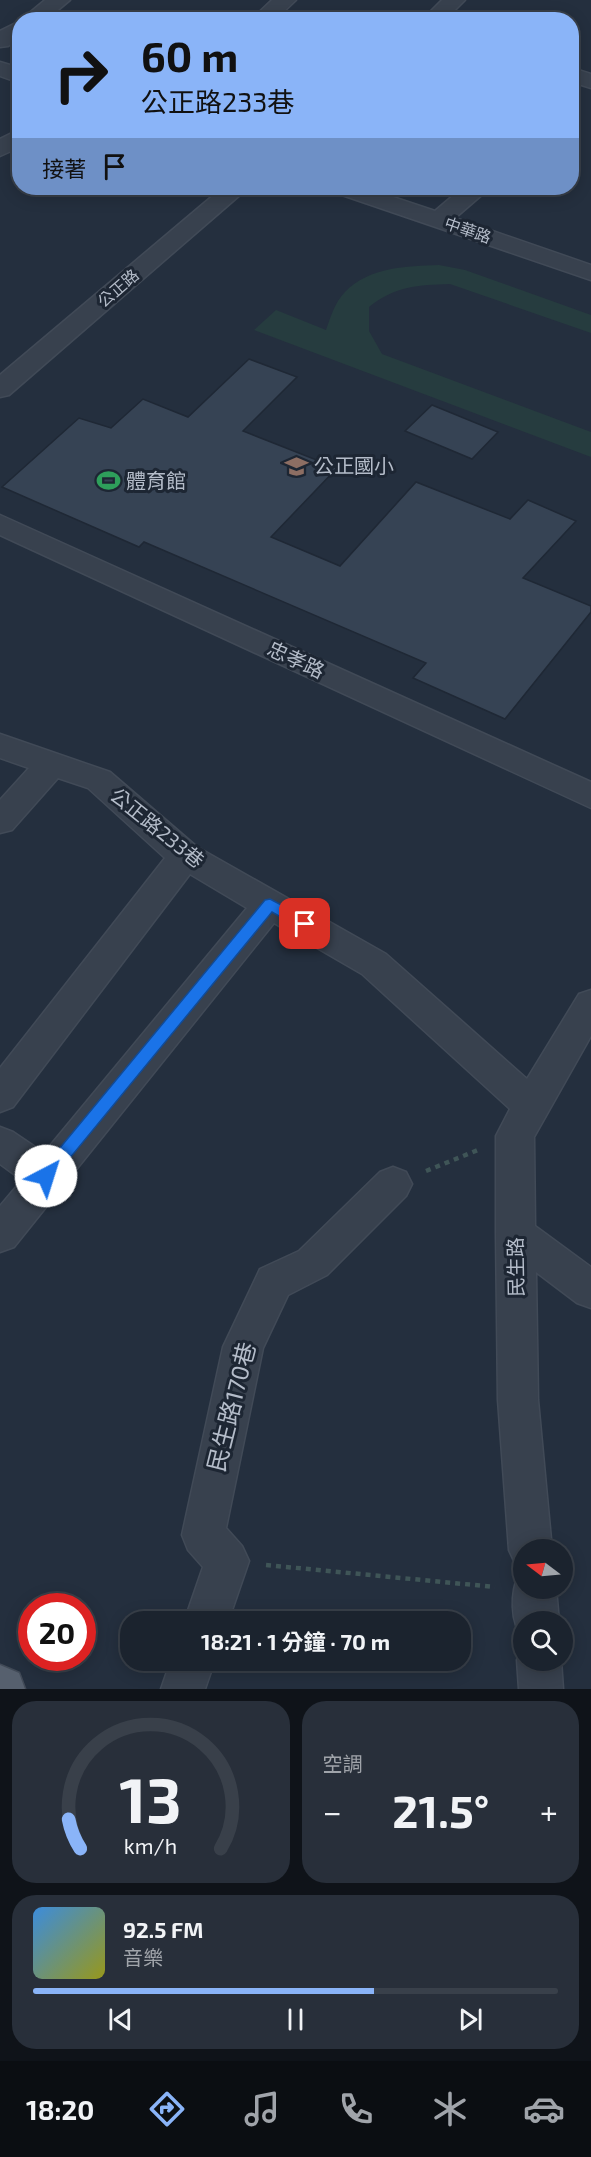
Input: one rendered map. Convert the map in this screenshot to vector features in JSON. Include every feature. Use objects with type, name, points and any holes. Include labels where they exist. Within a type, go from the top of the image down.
[{"type":"street","points":[[42,12],[59,0]]},
{"type":"street","points":[[271,12],[285,0]]},
{"type":"street","points":[[441,12],[454,0]]},
{"type":"street","name":"公正路","points":[[0,389],[228,195]]},
{"type":"street","name":"中華路","points":[[365,195],[591,273]]},
{"type":"street","points":[[439,220],[468,195]]},
{"type":"street","name":"忠孝路","points":[[0,524],[591,796]]},
{"type":"street","name":"公正路233巷","points":[[0,746],[99,780],[185,856],[374,964],[523,1121]]},
{"type":"street","points":[[0,821],[53,763]]},
{"type":"street","points":[[0,1096],[185,856]]},
{"type":"street","points":[[0,1235],[270,904]]},
{"type":"street","points":[[523,1121],[591,1004]]},
{"type":"street","name":"民生路","points":[[523,1121],[515,1233],[518,1400],[530,1539]]},
{"type":"street","points":[[0,1143],[46,1176]]},
{"type":"street","name":"民生路170巷","points":[[227,1561],[203,1535],[243,1347],[274,1282],[313,1263],[393,1184]]},
{"type":"street","points":[[515,1233],[591,1290]]},
{"type":"street","points":[[210,1611],[227,1561]]},
{"type":"street","points":[[183,1689],[189,1671]]},
{"type":"street","points":[[540,1671],[541,1689]]},
{"type":"path","points":[[393,1184],[523,1121]]},
{"type":"path","points":[[227,1561],[513,1585]]},
{"type":"green space","points":[[439,265],[465,270],[591,315],[591,333],[450,284],[428,285],[398,291],[369,307],[369,331],[382,354],[591,432],[591,457],[254,330],[276,310],[326,330],[339,300],[345,292],[365,277],[402,267]]},
{"type":"building","points":[[249,359],[297,377],[243,431],[337,468],[271,537],[340,566],[416,482],[510,519],[528,500],[576,521],[523,578],[591,606],[591,612],[505,719],[413,678],[426,663],[144,542],[139,547],[2,487],[79,418],[111,428],[143,399],[188,417]]},
{"type":"building","points":[[432,405],[498,432],[472,459],[405,431]]},
{"type":"place","name":"公正國小","points":[[296,466]]},
{"type":"place","name":"體育館","points":[[108,481]]},
{"type":"route","points":[[46,1176],[270,904],[305,924]]}]
